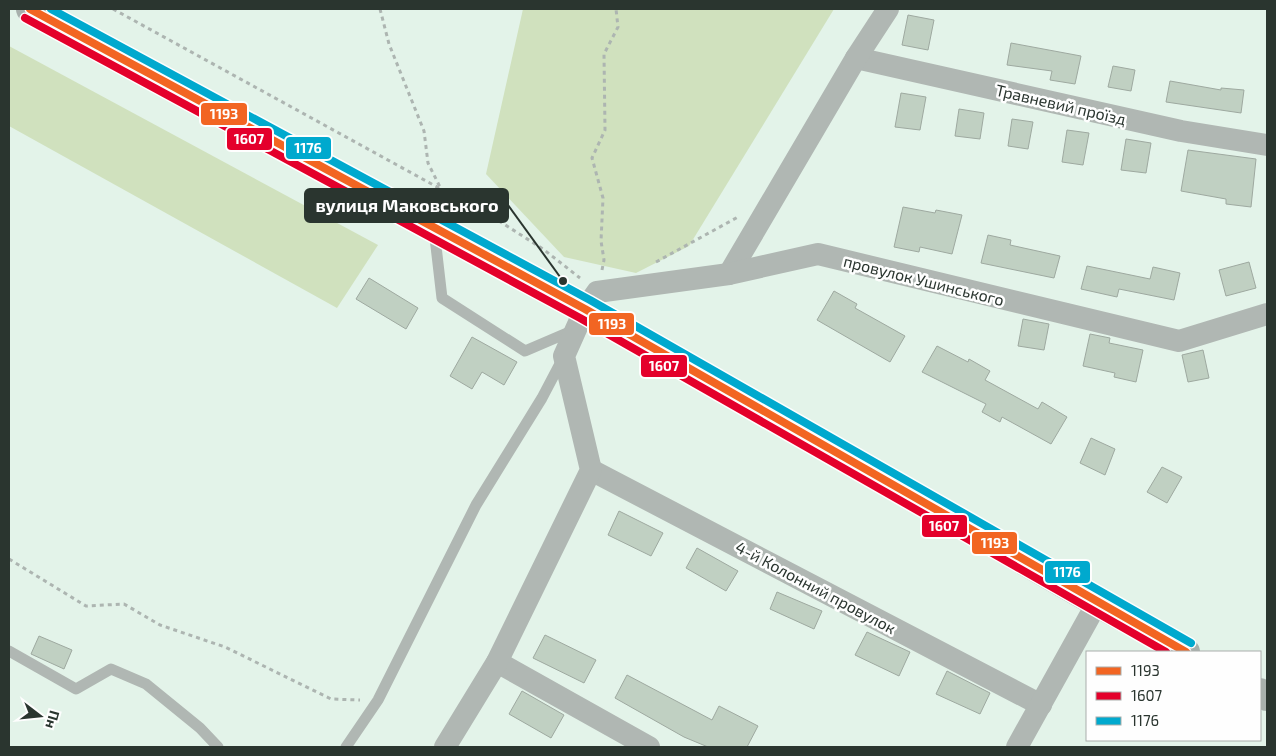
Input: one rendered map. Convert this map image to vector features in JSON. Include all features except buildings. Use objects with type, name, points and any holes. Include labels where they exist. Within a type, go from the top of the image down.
[{"type":"highway","points":[[30,9],[586,310],[1184,651]]},
{"type":"street","points":[[729,274],[856,58],[888,9]]},
{"type":"street","name":"Травневий проїзд","points":[[856,58],[1182,131],[1267,144]]},
{"type":"street","name":"провулок Ушинського","points":[[586,310],[633,287],[729,274],[818,254],[1179,341],[1267,314]]},
{"type":"street","points":[[446,747],[497,662],[591,470],[564,356],[586,310]]},
{"type":"street","name":"4-й Колонний провулок","points":[[591,470],[1041,705]]},
{"type":"street","points":[[1017,747],[1097,603]]},
{"type":"street","points":[[497,662],[649,747]]},
{"type":"lane","points":[[434,227],[442,298],[525,351],[586,310]]},
{"type":"lane","points":[[346,747],[378,700],[476,505],[542,398],[564,356]]},
{"type":"lane","points":[[9,651],[76,689],[111,669],[146,684],[200,728],[218,747]]},
{"type":"path","points":[[113,9],[499,221],[543,249],[586,310]]},
{"type":"path","points":[[380,9],[389,44],[424,131],[428,162],[442,191]]},
{"type":"path","points":[[586,310],[604,260],[601,241],[603,198],[592,158],[605,130],[604,54],[618,27],[616,9]]},
{"type":"path","points":[[633,287],[648,267],[744,213]]},
{"type":"path","points":[[9,559],[86,606],[124,604],[160,625],[225,647],[331,699],[378,700]]},
{"type":"green space","points":[[523,9],[834,9],[689,246],[636,273],[564,257],[486,174]]},
{"type":"green space","points":[[9,46],[378,245],[337,308],[9,126]]},
{"type":"transit line","name":"1193","points":[[30,9],[585,309],[1184,651]]},
{"type":"transit line","name":"1176","points":[[51,9],[590,300],[1191,643]]},
{"type":"transit line","name":"1607","points":[[25,18],[580,318],[1164,651]]},
{"type":"place","name":"вулиця Маковського","points":[[563,281]]}]
